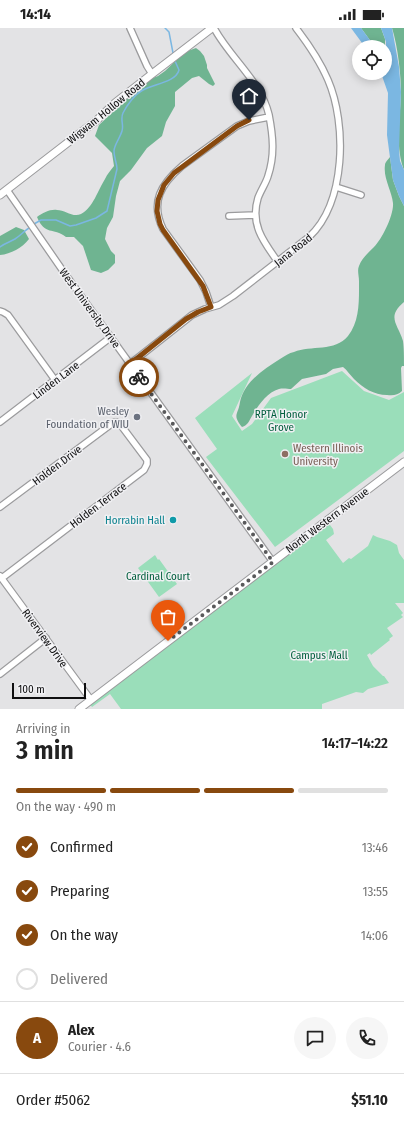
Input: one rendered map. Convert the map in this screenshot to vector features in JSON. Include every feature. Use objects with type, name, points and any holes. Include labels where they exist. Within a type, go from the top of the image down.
[{"type":"street","points":[[130,28],[152,74]]},
{"type":"street","points":[[213,28],[260,93],[267,109],[273,139],[273,156],[268,176],[258,197],[255,215],[261,237],[278,262]]},
{"type":"street","name":"Wigwam Hollow Road","points":[[0,195],[97,120],[115,103],[213,28]]},
{"type":"street","name":"Jana Road","points":[[130,364],[186,319],[198,312],[219,305],[278,262],[309,237],[318,227],[328,210],[336,187],[340,160],[340,135],[336,108],[331,88],[320,63],[314,52],[296,28]]},
{"type":"street","points":[[211,307],[203,286],[160,224],[157,206],[161,190],[167,180],[174,173],[237,126],[249,120],[269,117]]},
{"type":"street","points":[[336,187],[361,195]]},
{"type":"street","name":"West University Drive","points":[[7,190],[62,271],[273,562]]},
{"type":"street","points":[[229,216],[255,215]]},
{"type":"street","points":[[0,311],[8,315],[55,380]]},
{"type":"street","name":"Linden Lane","points":[[0,422],[111,337]]},
{"type":"street","name":"Holden Terrace","points":[[1,577],[146,468],[146,458],[120,424],[117,422],[113,423]]},
{"type":"street","name":"Holden Drive","points":[[0,508],[113,423]]},
{"type":"street","name":"North Western Avenue","points":[[79,709],[404,462]]},
{"type":"street","name":"Riverview Drive","points":[[1,577],[90,700]]},
{"type":"street","points":[[0,674],[46,638]]},
{"type":"green space","points":[[361,28],[381,28],[385,40],[370,40]]},
{"type":"green space","points":[[392,28],[404,28],[404,170],[401,161],[399,142],[401,95],[400,70]]},
{"type":"green space","points":[[196,48],[204,56],[207,68],[215,84],[213,86],[209,84],[199,76],[192,78],[175,92],[175,106],[166,122],[162,136],[147,148],[131,170],[120,181],[113,217],[107,228],[105,239],[111,251],[115,255],[115,263],[108,270],[101,273],[91,270],[83,246],[74,237],[66,237],[57,232],[46,229],[37,217],[52,210],[60,210],[78,215],[89,208],[107,175],[114,166],[112,153],[95,136],[99,125],[148,80],[165,71],[185,52]]},
{"type":"green space","points":[[390,157],[393,180],[404,206],[404,302],[394,316],[403,341],[404,366],[401,368],[402,391],[393,395],[378,394],[361,385],[343,367],[333,369],[326,374],[302,379],[291,389],[279,389],[271,393],[260,404],[247,424],[242,427],[237,420],[236,415],[242,395],[250,382],[268,367],[289,354],[301,350],[336,344],[343,341],[352,330],[358,310],[358,268],[363,258],[374,247],[380,238],[392,214],[393,203],[386,180],[385,170],[386,163]]},
{"type":"green space","points":[[16,227],[24,230],[29,239],[16,250],[0,255],[0,236]]},
{"type":"green space","name":"RPTA Honor Grove","points":[[342,371],[364,391],[389,400],[404,392],[404,451],[275,547],[206,457],[217,449],[195,418],[252,373],[232,416],[242,431],[252,424],[271,398]]},
{"type":"green space","name":"Campus Mall","points":[[327,521],[333,529],[334,534],[326,540],[343,563],[368,546],[373,535],[397,545],[399,553],[404,560],[404,603],[395,603],[403,613],[401,615],[403,617],[387,628],[393,636],[389,639],[390,640],[371,655],[370,653],[367,655],[373,666],[389,683],[368,689],[363,693],[356,692],[322,704],[322,709],[121,709],[110,694],[92,707],[88,702]]},
{"type":"green space","name":"Cardinal Court","points":[[155,555],[177,584],[159,597],[138,568]]},
{"type":"water","points":[[351,28],[361,28],[370,40],[360,40]]},
{"type":"water","points":[[381,28],[392,28],[399,67],[401,92],[399,150],[400,161],[404,170],[404,206],[393,180],[387,135],[388,93],[383,80],[392,80],[392,40],[385,40]]},
{"type":"waterway","points":[[165,28],[169,32],[173,53]]},
{"type":"waterway","points":[[34,224],[41,220],[56,220],[70,226],[76,225],[96,218],[107,211],[117,169],[114,151],[122,131],[123,113],[137,94],[174,77],[179,70],[175,61]]},
{"type":"waterway","points":[[0,247],[15,239],[29,228]]},
{"type":"way so far","points":[[139,377],[273,562],[168,641]]},
{"type":"place","name":"Wesley Foundation of WIU","points":[[137,417]]},
{"type":"place","name":"Western Illinois University","points":[[285,454]]},
{"type":"place","name":"Horrabin Hall","points":[[173,520]]},
{"type":"route","points":[[139,377],[130,364],[186,319],[211,307],[200,280],[160,224],[157,206],[161,190],[167,180],[182,166],[237,126],[249,120]]}]
